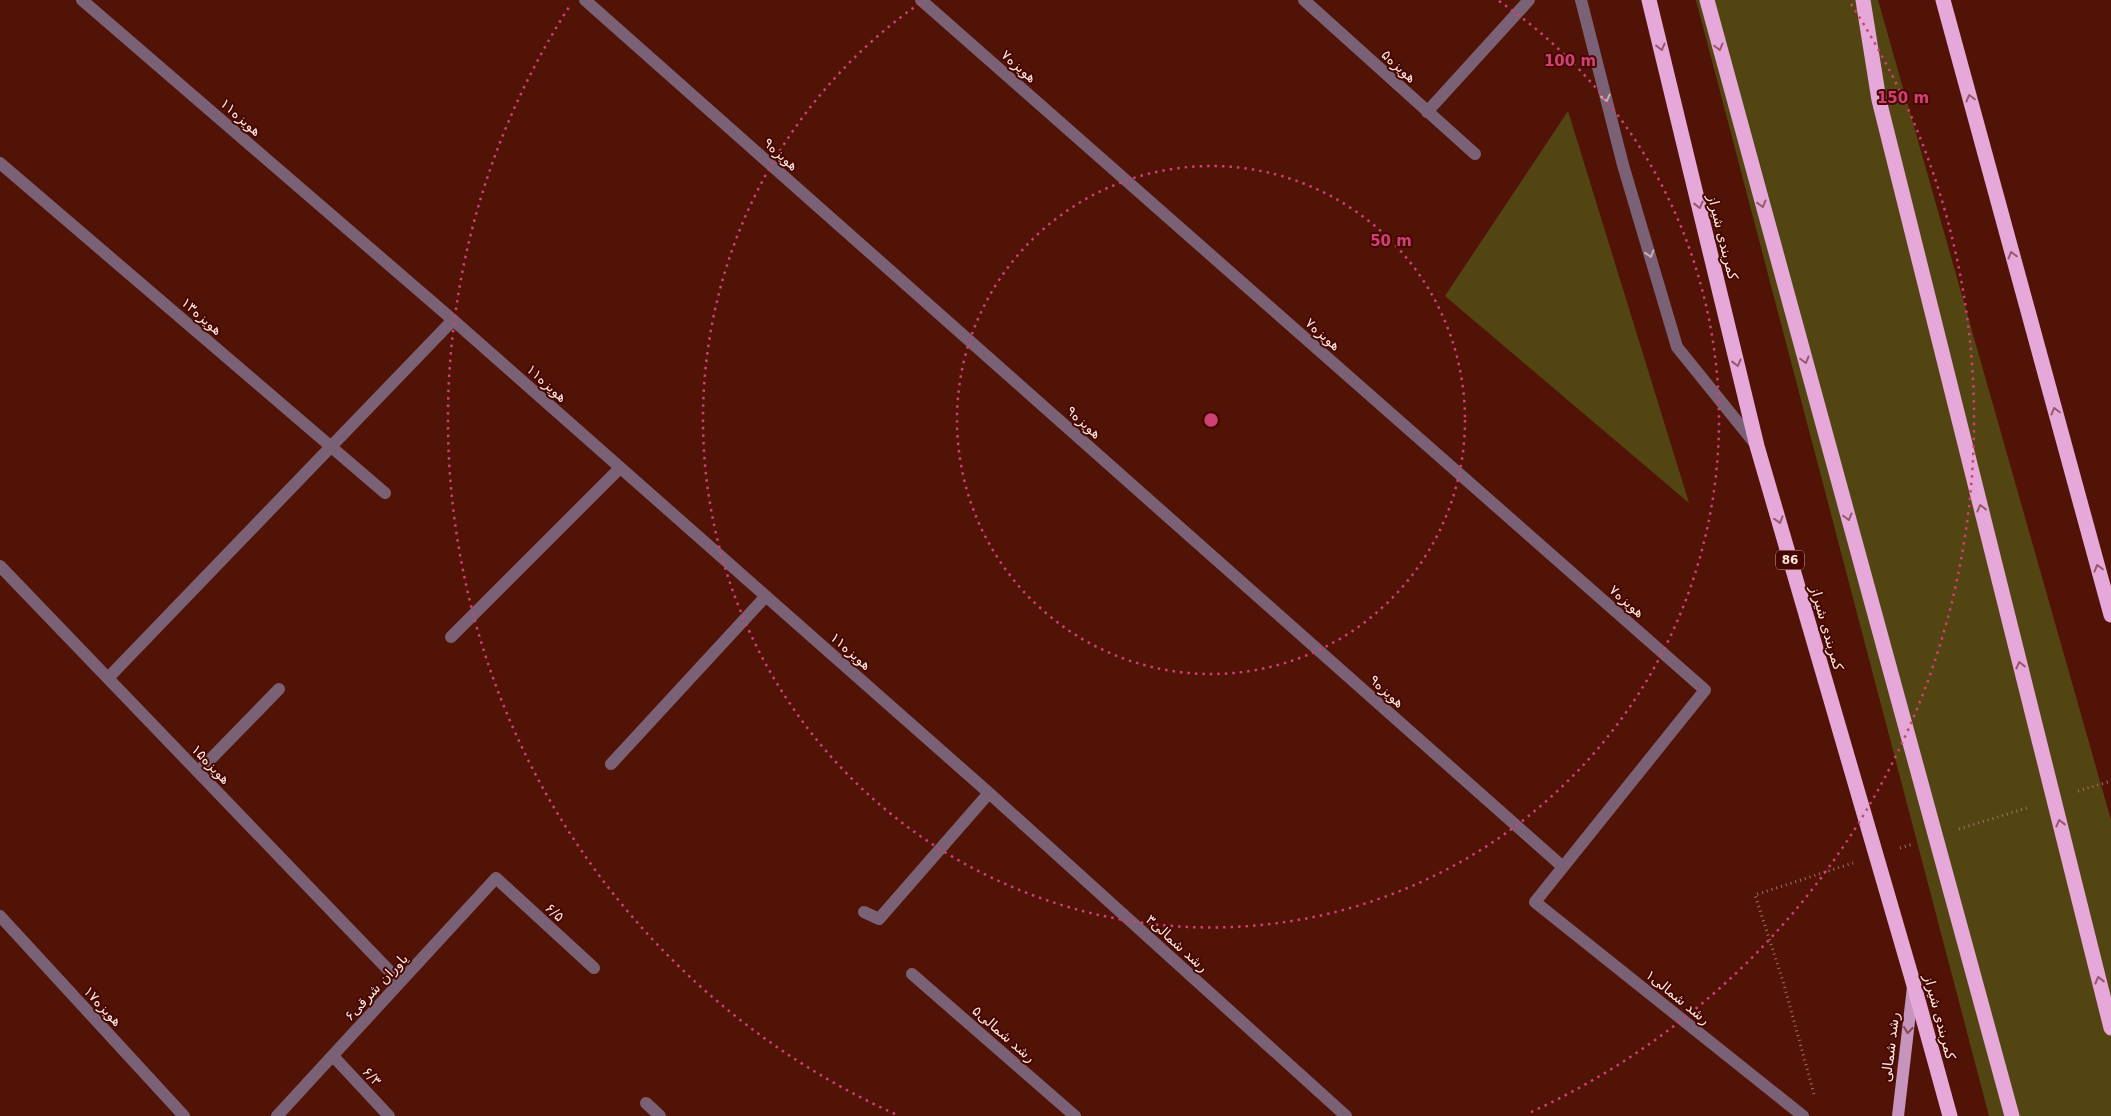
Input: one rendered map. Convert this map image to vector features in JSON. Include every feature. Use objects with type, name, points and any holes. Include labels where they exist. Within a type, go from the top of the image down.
[{"type":"highway","name":"کمربندی شیراز","points":[[1649,0],[1757,446],[1913,982],[1950,1116]]},
{"type":"highway","points":[[1706,0],[2012,1116]]},
{"type":"highway","points":[[1863,0],[1879,100],[2111,1028]]},
{"type":"highway","points":[[1943,0],[2111,615]]},
{"type":"main road","name":"رشد شمالی","points":[[1898,1116],[1913,982]]},
{"type":"street","name":"هویزه۱۱","points":[[82,0],[453,320],[989,793]]},
{"type":"street","name":"هویزه۹","points":[[585,0],[1562,867]]},
{"type":"street","name":"هویزه۷","points":[[921,0],[1705,690],[1562,867]]},
{"type":"street","name":"هویزه۵","points":[[1304,0],[1475,154]]},
{"type":"street","points":[[1427,112],[1529,0]]},
{"type":"street","points":[[1581,0],[1623,165],[1677,347],[1757,446]]},
{"type":"street","name":"هویزه۱۳","points":[[0,163],[385,493]]},
{"type":"street","points":[[108,678],[453,320]]},
{"type":"street","points":[[452,637],[620,468]]},
{"type":"street","name":"هویزه۱۵","points":[[0,566],[400,982]]},
{"type":"street","points":[[610,764],[766,596]]},
{"type":"street","points":[[198,772],[279,689]]},
{"type":"street","points":[[864,912],[879,919],[989,793]]},
{"type":"street","name":"رشد شمالی۳","points":[[989,793],[1346,1116]]},
{"type":"street","name":"رشد شمالی۱","points":[[1562,867],[1535,902],[1803,1116]]},
{"type":"street","name":"یاوران شرقی۶","points":[[277,1116],[496,878]]},
{"type":"street","name":"۶/۵","points":[[496,878],[594,968]]},
{"type":"street","name":"هویزه۱۷","points":[[0,916],[184,1116]]},
{"type":"street","name":"رشد شمالی۵","points":[[912,974],[1075,1116]]},
{"type":"street","name":"۶/۳","points":[[333,1056],[389,1116]]},
{"type":"street","points":[[646,1103],[660,1116]]},
{"type":"path","points":[[1755,895],[1783,980],[1815,1098]]},
{"type":"shaded area","points":[[1696,0],[1878,0],[2111,820],[2111,1116],[1989,1116]]},
{"type":"shaded area","points":[[1568,111],[1689,503],[1445,296]]}]
